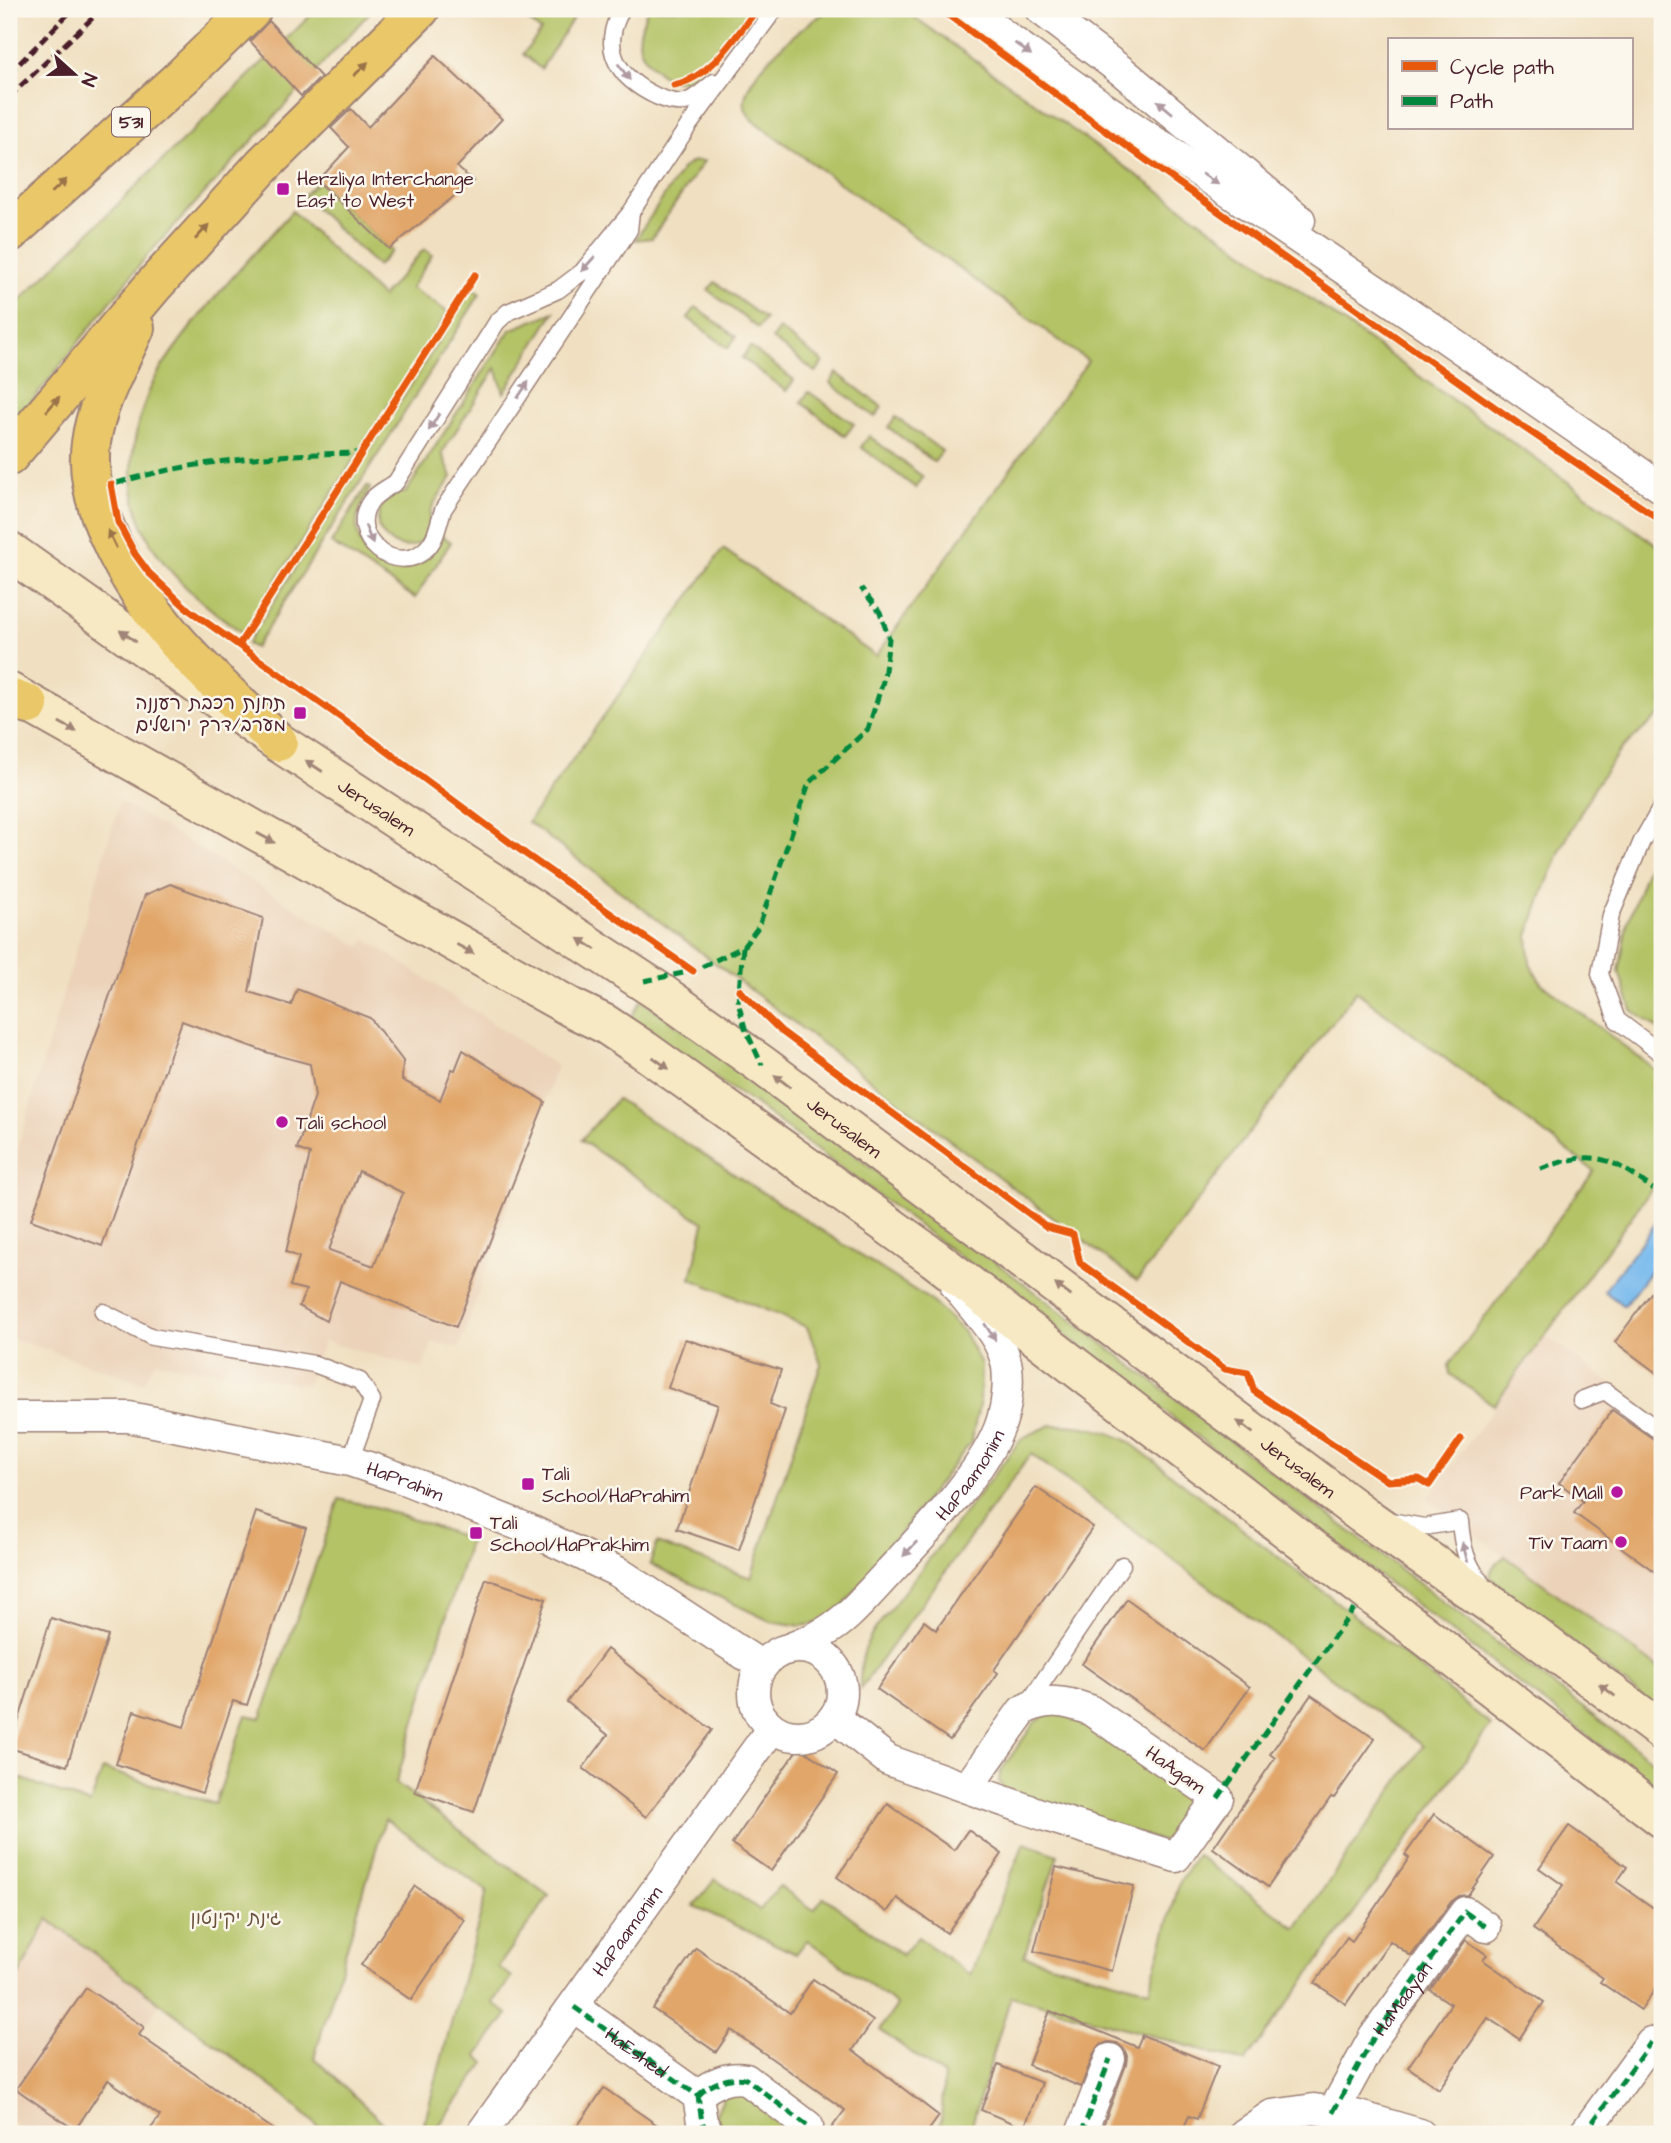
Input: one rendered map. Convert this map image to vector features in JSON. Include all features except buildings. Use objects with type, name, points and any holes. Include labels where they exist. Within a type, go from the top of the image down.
[{"type":"highway","name":"531","points":[[9,233],[184,75],[252,9]]},
{"type":"highway","points":[[9,456],[154,285],[262,165],[420,9]]},
{"type":"highway","points":[[154,285],[98,413],[90,443],[92,488],[107,531],[136,587],[150,607],[172,636],[278,742]]},
{"type":"main road","name":"Jerusalem","points":[[9,551],[278,742],[658,990],[1363,1515],[1509,1617],[1662,1731]]},
{"type":"main road","points":[[15,699],[605,1024],[934,1258],[1662,1818]]},
{"type":"street","points":[[968,9],[1106,109],[1424,323],[1662,488]]},
{"type":"street","points":[[1040,9],[1124,72],[1424,323]]},
{"type":"street","name":"HaPaamonim","points":[[793,1647],[814,1639],[847,1616],[929,1529],[982,1460],[1002,1420],[1007,1365],[986,1325],[934,1258]]},
{"type":"street","name":"HaPrahim","points":[[9,1418],[129,1417],[350,1461],[401,1478],[526,1528],[618,1572],[762,1666]]},
{"type":"street","points":[[793,1647],[808,1648],[822,1654],[840,1675],[842,1699],[834,1717],[822,1730],[810,1735],[786,1735],[772,1728],[761,1717],[755,1703],[753,1688],[762,1666],[778,1652],[793,1647]]},
{"type":"street","name":"HaAgam","points":[[834,1717],[888,1760],[1176,1857],[1218,1798],[1090,1710],[1071,1703],[1052,1701],[1034,1703],[1022,1712]]},
{"type":"street","points":[[967,1788],[1022,1712]]},
{"type":"street","name":"HaPaamonim","points":[[481,2134],[772,1728]]},
{"type":"street","name":"HaMaayan","points":[[1333,2112],[1374,2037],[1465,1912],[1486,1927]]},
{"type":"street","name":"HaEshed","points":[[574,2007],[698,2096]]},
{"type":"street","points":[[1584,2134],[1651,2042]]},
{"type":"street","points":[[1081,2134],[1110,2059]]},
{"type":"street","points":[[709,2134],[702,2122],[698,2096],[703,2090],[734,2077],[746,2079],[808,2126]]},
{"type":"street","points":[[1244,2134],[1272,2115],[1314,2109],[1355,2115],[1420,2134]]},
{"type":"lane","points":[[622,9],[616,19],[612,39],[614,56],[622,74],[639,88],[667,101],[686,102],[704,91],[736,63]]},
{"type":"lane","points":[[631,212],[629,230],[444,508],[429,546],[420,554],[396,559],[374,548],[364,525],[370,502],[379,492],[396,482],[497,322],[508,312],[569,283],[595,257],[631,212],[689,125],[777,10]]},
{"type":"lane","points":[[1662,806],[1642,841],[1611,915],[1600,974],[1617,1020],[1662,1054]]},
{"type":"lane","points":[[103,1312],[152,1337],[314,1364],[360,1381],[372,1400],[350,1461]]},
{"type":"lane","points":[[1581,1400],[1605,1391],[1662,1433]]},
{"type":"lane","points":[[1363,1515],[1424,1527],[1460,1521],[1463,1550],[1470,1569],[1509,1617]]},
{"type":"lane","points":[[1022,1712],[1122,1565]]},
{"type":"shaded area","name":"Tali school","points":[[120,801],[360,947],[366,939],[557,1066],[459,1348],[432,1342],[423,1369],[324,1341],[307,1385],[155,1362],[144,1383],[9,1337],[9,1177]]},
{"type":"shaded area","points":[[1546,1336],[1662,1421],[1662,1671],[1427,1499]]},
{"type":"shaded area","points":[[47,1919],[160,2003],[72,2134],[30,2134],[9,2119],[9,1994]]},
{"type":"green space","points":[[317,9],[373,9],[147,256],[9,430],[9,311]]},
{"type":"green space","points":[[513,9],[579,9],[541,69],[523,54],[541,31]]},
{"type":"green space","points":[[648,9],[752,9],[702,68],[694,75],[679,81],[661,74],[642,52],[639,37]]},
{"type":"green space","points":[[833,9],[903,9],[1662,549],[1662,713],[1621,749],[1595,786],[1560,851],[1528,936],[1530,963],[1541,983],[1662,1075],[1662,1175],[1494,1405],[1450,1374],[1449,1365],[1594,1171],[1356,991],[1137,1281],[528,822],[723,549],[876,656],[1088,361],[762,128],[748,114],[745,106],[746,94],[764,65],[793,36]]},
{"type":"green space","points":[[694,161],[704,161],[652,238],[635,240],[683,168]]},
{"type":"green space","points":[[318,181],[392,251],[377,266],[303,196]]},
{"type":"green space","points":[[292,211],[382,297],[424,249],[432,255],[411,288],[448,312],[243,633],[194,595],[156,552],[143,528],[135,501],[132,472],[135,439],[145,401],[163,365],[208,305]]},
{"type":"green space","points":[[715,282],[765,319],[758,328],[708,290]]},
{"type":"green space","points":[[472,288],[480,294],[255,648],[247,644]]},
{"type":"green space","points":[[696,307],[736,337],[728,348],[688,318]]},
{"type":"green space","points":[[554,312],[504,393],[496,368],[442,453],[452,477],[433,506],[426,536],[413,546],[393,543],[378,526],[381,507],[393,496],[406,492],[510,330]]},
{"type":"green space","points":[[779,329],[823,362],[816,372],[772,339]]},
{"type":"green space","points":[[750,347],[794,380],[786,391],[742,358]]},
{"type":"green space","points":[[837,373],[882,407],[875,417],[830,383]]},
{"type":"green space","points":[[809,392],[854,424],[845,436],[801,402]]},
{"type":"green space","points":[[896,417],[942,451],[934,462],[888,427]]},
{"type":"green space","points":[[869,436],[923,477],[916,488],[861,447]]},
{"type":"green space","points":[[367,486],[370,488],[359,513],[357,529],[360,541],[374,558],[394,567],[406,567],[430,556],[442,536],[451,542],[415,598],[331,543]]},
{"type":"green space","points":[[1662,837],[1662,1032],[1632,1010],[1619,972],[1627,924],[1653,852]]},
{"type":"green space","points":[[641,1000],[769,1090],[1662,1768],[1662,1790],[1036,1313],[753,1103],[629,1022]]},
{"type":"green space","points":[[617,1099],[930,1300],[964,1332],[981,1364],[980,1401],[971,1442],[844,1605],[823,1622],[801,1626],[770,1621],[650,1564],[657,1543],[751,1578],[821,1364],[807,1327],[691,1279],[704,1223],[581,1140]]},
{"type":"green space","points":[[1051,1425],[1091,1428],[1128,1441],[1491,1725],[1245,2062],[1011,1996],[969,2134],[932,2134],[941,2122],[944,2076],[880,2030],[897,2005],[807,1940],[796,1954],[694,1906],[715,1879],[760,1910],[779,1886],[814,1910],[824,1897],[902,1955],[918,1937],[970,1975],[1024,1843],[1058,1855],[1024,1956],[1149,1990],[1180,1881],[1197,1855],[1296,1928],[1423,1746],[1031,1454],[860,1689],[863,1657],[876,1628],[1022,1438]]},
{"type":"green space","name":"גינת יקינטון","points":[[339,1499],[376,1507],[470,1539],[396,1783],[549,1896],[498,1967],[512,1977],[493,2003],[508,2014],[477,2056],[485,2063],[434,2132],[424,2124],[487,1891],[385,1819],[314,2058],[395,2134],[326,2134],[287,2098],[48,1919],[9,1994],[9,1774],[90,1804],[103,1769],[215,1804],[246,1715],[261,1718]]},
{"type":"green space","points":[[1505,1556],[1662,1671],[1662,1713],[1490,1578],[1494,1565]]},
{"type":"green space","points":[[1048,1713],[1076,1714],[1190,1793],[1191,1813],[1174,1841],[1164,1842],[1004,1789],[999,1782],[1000,1772],[1035,1722]]},
{"type":"green space","points":[[738,2091],[801,2134],[761,2134],[752,2128],[746,2134],[727,2134],[715,2116],[724,2096]]},
{"type":"green space","points":[[1317,2120],[1382,2134],[1264,2134],[1280,2123]]},
{"type":"water","points":[[1662,1215],[1662,1256],[1624,1306],[1604,1291]]},
{"type":"railway","points":[[9,74],[73,9]]},
{"type":"railway","points":[[9,97],[102,9]]},
{"type":"marked path","points":[[117,483],[178,468],[239,459],[363,453]]},
{"type":"marked path","points":[[644,981],[693,971],[743,947],[759,926],[809,783],[868,729],[884,678],[889,639],[880,612],[861,588]]},
{"type":"marked path","points":[[743,947],[738,1002],[745,1028],[762,1065]]},
{"type":"marked path","points":[[1541,1169],[1575,1159],[1600,1159],[1624,1169],[1653,1189]]},
{"type":"marked path","points":[[1218,1798],[1354,1609]]},
{"type":"marked path","points":[[1333,2112],[1374,2037],[1465,1912],[1486,1927]]},
{"type":"marked path","points":[[574,2007],[698,2096],[702,2122],[709,2134]]},
{"type":"marked path","points":[[1584,2134],[1651,2042]]},
{"type":"marked path","points":[[1081,2134],[1110,2059]]},
{"type":"marked path","points":[[698,2096],[708,2087],[720,2082],[746,2079],[808,2126]]},
{"type":"cycle path","points":[[674,85],[687,81],[711,65],[731,44],[757,9]]},
{"type":"cycle path","points":[[940,9],[1132,150],[1513,420],[1662,521]]},
{"type":"cycle path","points":[[239,645],[475,275]]},
{"type":"cycle path","points":[[111,484],[118,522],[135,554],[149,573],[189,610],[361,732],[527,855],[693,971]]},
{"type":"cycle path","points":[[739,990],[781,1031],[1047,1227],[1073,1234],[1080,1263],[1225,1369],[1248,1373],[1254,1391],[1388,1481],[1419,1479],[1429,1485],[1461,1439]]},
{"type":"place","name":"Herzliya Interchange East to West","points":[[283,189]]},
{"type":"place","name":"תחנת רכבת רעננה מערב/דרך ירושלים","points":[[300,713]]},
{"type":"place","name":"Tali school","points":[[282,1122]]},
{"type":"place","name":"Tali School/HaPrahim","points":[[528,1484]]},
{"type":"place","name":"Park Mall","points":[[1617,1492]]},
{"type":"place","name":"Tali School/HaPrakhim","points":[[476,1533]]},
{"type":"place","name":"Tiv Taam","points":[[1621,1542]]}]
